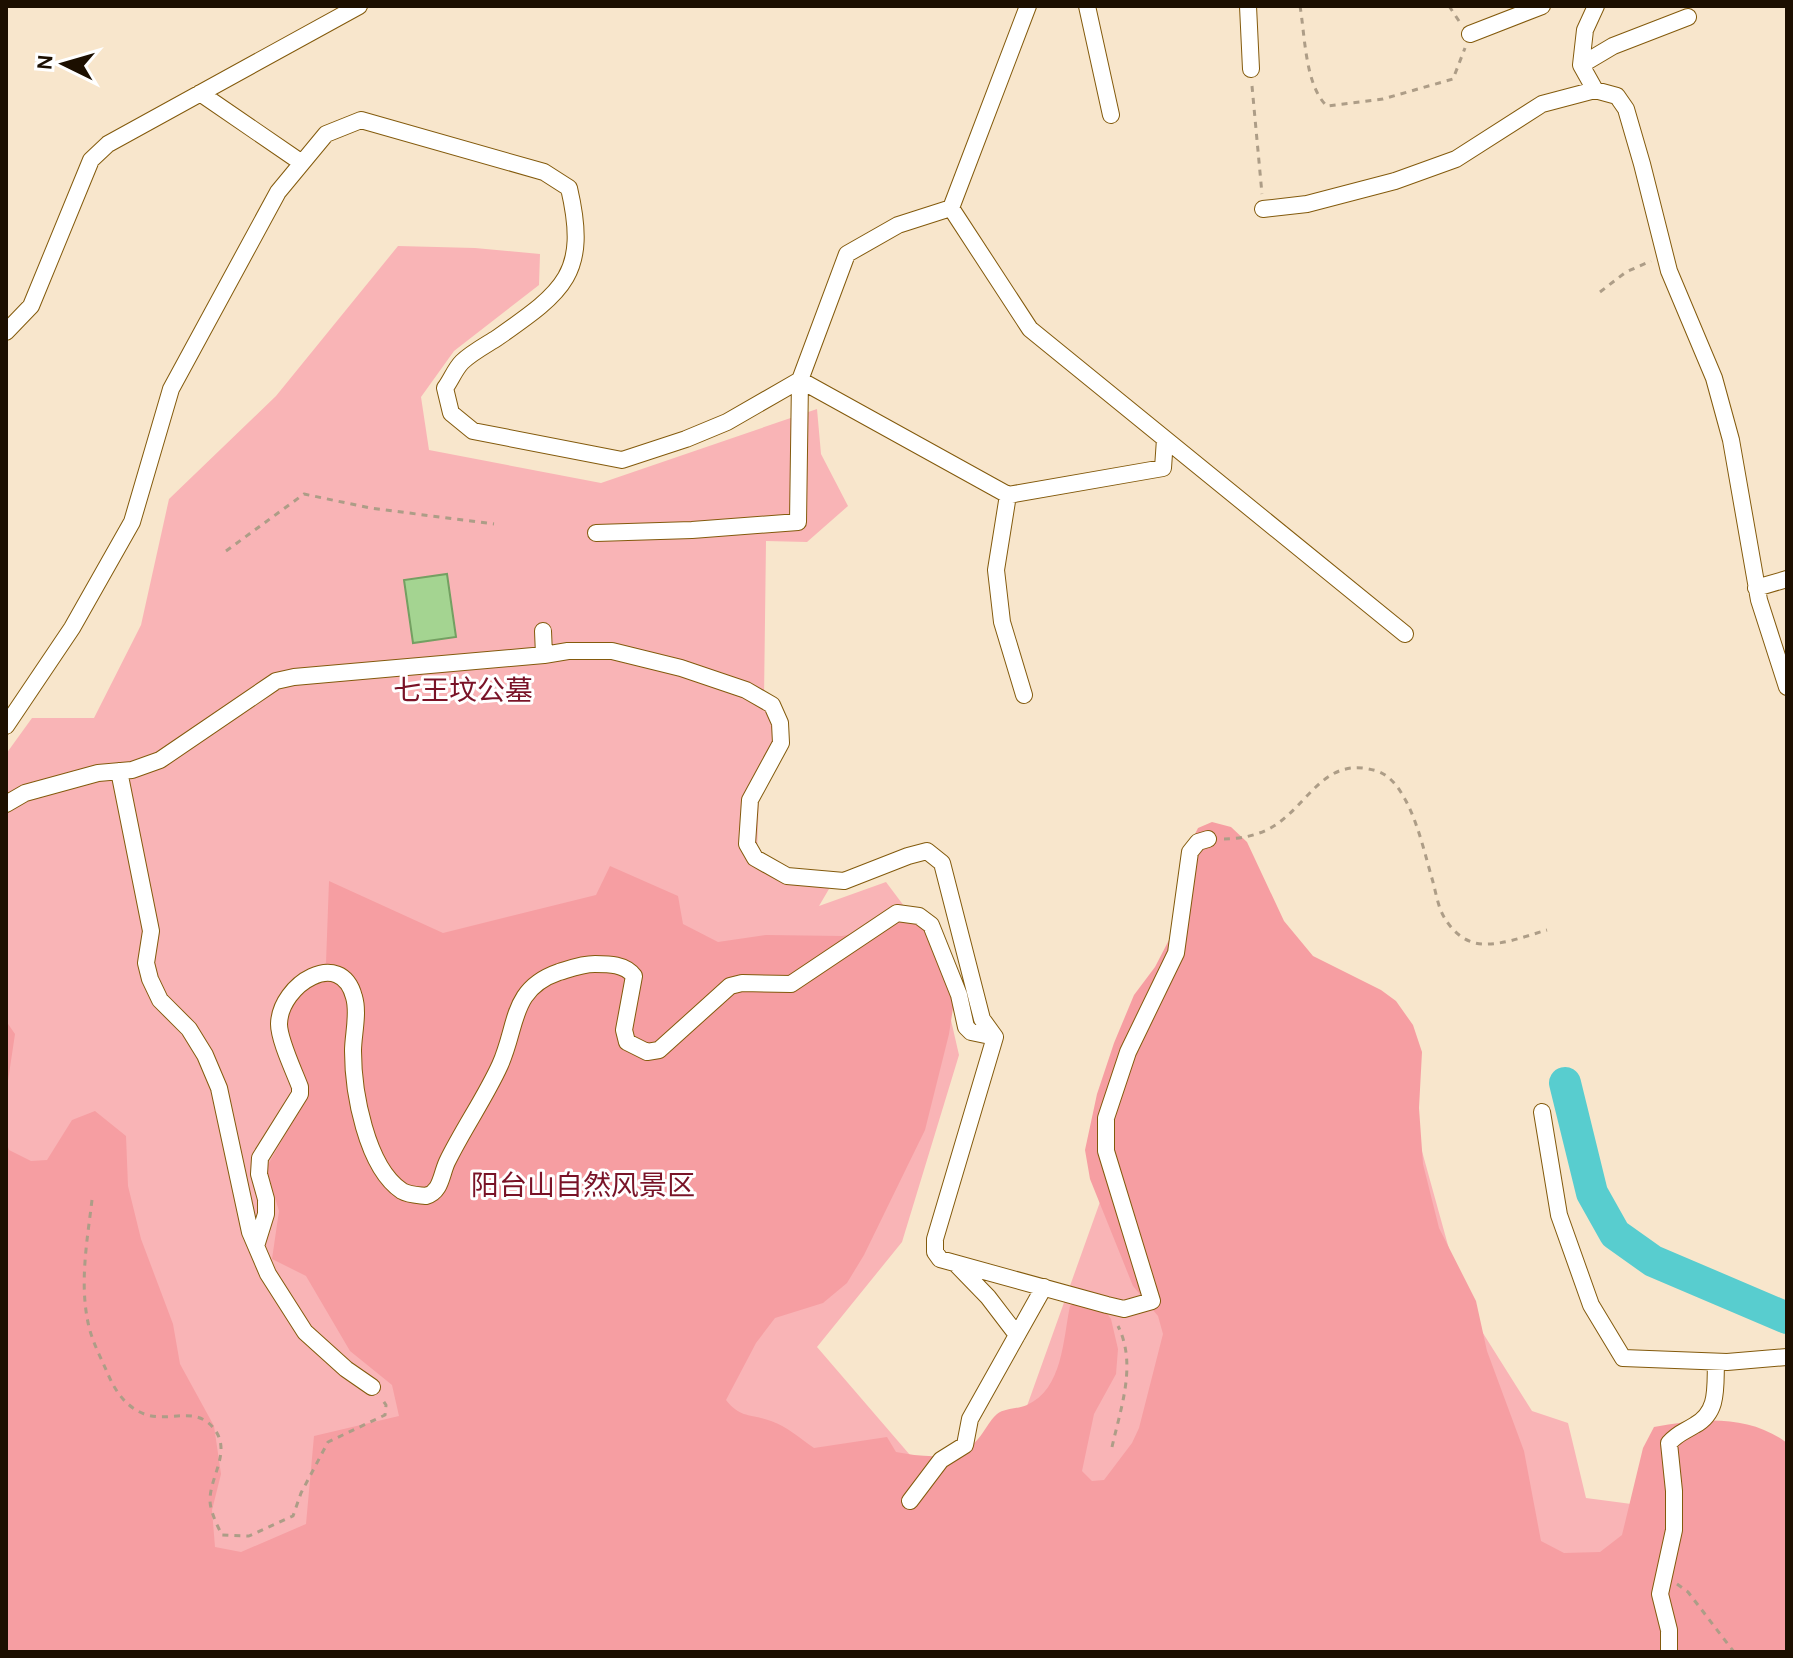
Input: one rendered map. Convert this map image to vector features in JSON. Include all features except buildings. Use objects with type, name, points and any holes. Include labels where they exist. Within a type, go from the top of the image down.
[{"type":"street","points":[[6,332],[31,306],[91,160],[108,144],[359,6]]},
{"type":"street","points":[[951,208],[1028,6]]},
{"type":"street","points":[[1087,6],[1111,115]]},
{"type":"street","points":[[1248,6],[1251,69]]},
{"type":"street","points":[[1470,34],[1542,6]]},
{"type":"street","points":[[1595,90],[1581,65],[1585,30],[1596,6]]},
{"type":"street","points":[[1581,65],[1613,46],[1688,17]]},
{"type":"street","points":[[1263,209],[1307,204],[1395,181],[1456,159],[1542,104],[1595,90],[1617,96],[1626,109],[1664,255],[1714,378],[1728,427],[1756,588],[1787,687]]},
{"type":"street","points":[[200,93],[302,163]]},
{"type":"street","points":[[6,726],[72,628],[132,522],[171,389],[278,192],[326,134],[361,120],[544,172],[569,188],[575,214],[576,257],[565,283],[528,316],[462,362],[445,388],[451,413],[473,431],[622,460],[727,422],[800,380]]},
{"type":"street","points":[[596,533],[798,522],[800,380],[847,254],[898,225],[951,208]]},
{"type":"street","points":[[951,208],[1030,329],[1405,634]]},
{"type":"street","points":[[800,380],[1008,495],[1163,468],[1165,439]]},
{"type":"street","points":[[1008,495],[996,570],[1002,622],[1024,695]]},
{"type":"street","points":[[1756,588],[1787,579]]},
{"type":"street","points":[[543,631],[544,655]]},
{"type":"street","points":[[6,804],[25,793],[98,773],[132,770],[160,760],[276,681],[568,651],[612,651],[681,668],[746,690],[772,705],[780,723],[781,743],[750,800],[747,844],[755,858],[787,876],[844,881],[927,851],[942,863],[982,1019],[995,1037]]},
{"type":"street","points":[[119,771],[151,931],[146,963],[150,979],[160,1000],[189,1029],[205,1055],[219,1088],[250,1232],[268,1274],[305,1332],[346,1369],[372,1387]]},
{"type":"street","points":[[995,1037],[935,1239],[935,1252],[940,1259],[1124,1309],[1152,1301],[1106,1151],[1106,1118],[1128,1052],[1176,953],[1190,852],[1198,842],[1208,839]]},
{"type":"street","points":[[256,1246],[266,1214],[266,1199],[259,1174],[260,1158],[300,1094],[279,1027],[281,1010],[292,989],[306,978],[321,973],[331,973],[340,978],[349,985],[355,998],[354,1083],[374,1155],[404,1192],[426,1196],[438,1188],[447,1163],[502,1062],[519,1006],[531,988],[542,978],[582,965],[618,965],[630,970],[634,976],[624,1030],[627,1042],[647,1052],[659,1050],[730,986],[742,983],[791,984],[897,913],[919,916],[931,925],[959,995],[966,1027],[971,1032],[995,1037]]},
{"type":"street","points":[[1542,1112],[1559,1215],[1591,1305],[1623,1358],[1716,1362],[1787,1357]]},
{"type":"street","points":[[955,1263],[988,1297],[1017,1335]]},
{"type":"street","points":[[910,1501],[941,1460],[965,1445],[970,1419],[1044,1287]]},
{"type":"street","points":[[1669,1652],[1669,1630],[1660,1594],[1674,1530],[1669,1443],[1679,1431],[1694,1426],[1710,1414],[1715,1400],[1716,1362]]},
{"type":"path","points":[[1300,6],[1313,84],[1327,106],[1383,99],[1453,79],[1470,34]]},
{"type":"path","points":[[1251,69],[1263,209]]},
{"type":"path","points":[[1600,292],[1626,272],[1664,255]]},
{"type":"path","points":[[226,551],[304,494],[370,508],[494,524]]},
{"type":"path","points":[[1208,839],[1237,839],[1264,831],[1280,822],[1322,780],[1345,768],[1380,772],[1398,786],[1411,811],[1442,915],[1453,930],[1466,941],[1481,944],[1517,939],[1547,930]]},
{"type":"path","points":[[92,1200],[83,1270],[89,1328],[116,1393],[133,1408],[147,1415],[194,1415],[207,1420],[217,1433],[221,1451],[210,1500],[222,1535],[249,1536],[293,1516],[301,1493],[328,1442],[385,1415],[386,1405],[372,1387]]},
{"type":"path","points":[[1107,1305],[1122,1336],[1128,1360],[1112,1447]]},
{"type":"path","points":[[1664,1576],[1688,1592],[1734,1652]]},
{"type":"green space","name":"阳台山自然风景区","points":[[398,246],[540,254],[539,285],[454,351],[421,397],[429,450],[601,483],[817,409],[821,454],[848,506],[807,542],[766,541],[764,698],[786,741],[759,797],[757,852],[781,872],[836,877],[819,906],[886,882],[934,946],[959,1055],[902,1242],[817,1347],[947,1498],[997,1490],[1184,967],[1299,965],[1384,1014],[1464,1303],[1532,1411],[1568,1423],[1586,1498],[1692,1512],[1787,1652],[6,1652],[6,754],[32,718],[94,718],[141,625],[169,499],[276,396]]},
{"type":"green space","name":"阳台山自然风景区","points":[[1212,822],[1231,827],[1247,842],[1284,921],[1313,956],[1381,990],[1396,1001],[1413,1025],[1422,1052],[1419,1108],[1423,1164],[1439,1228],[1476,1301],[1487,1351],[1524,1451],[1541,1541],[1564,1553],[1600,1552],[1622,1535],[1643,1448],[1654,1427],[1706,1420],[1757,1427],[1787,1443],[1787,1652],[6,1652],[6,1141],[9,1150],[31,1161],[47,1160],[72,1120],[95,1111],[126,1136],[128,1186],[141,1239],[173,1324],[180,1364],[214,1426],[221,1474],[212,1510],[215,1547],[241,1552],[306,1524],[314,1436],[399,1416],[392,1385],[350,1351],[306,1276],[272,1259],[279,1211],[266,1168],[309,1093],[281,1021],[303,976],[326,963],[329,881],[443,933],[596,895],[610,866],[678,896],[683,924],[718,942],[766,935],[842,936],[926,912],[955,995],[949,1034],[925,1130],[864,1255],[847,1283],[823,1303],[775,1318],[756,1343],[726,1400],[741,1413],[782,1426],[814,1448],[887,1437],[896,1452],[951,1455],[978,1439],[997,1414],[1039,1398],[1055,1375],[1070,1306],[1083,1298],[1099,1302],[1111,1319],[1118,1349],[1116,1374],[1094,1414],[1082,1471],[1092,1481],[1104,1480],[1132,1443],[1139,1428],[1163,1334],[1158,1316],[1133,1286],[1090,1179],[1085,1150],[1097,1094],[1114,1043],[1134,995],[1155,967],[1170,938],[1186,852],[1198,828]]},
{"type":"green space","points":[[6,1021],[15,1034],[6,1094]]},
{"type":"waterway","points":[[1565,1083],[1592,1193],[1615,1234],[1653,1261],[1787,1318]]},
{"type":"park label","name":"七王坟公墓","points":[[463,690]]}]
